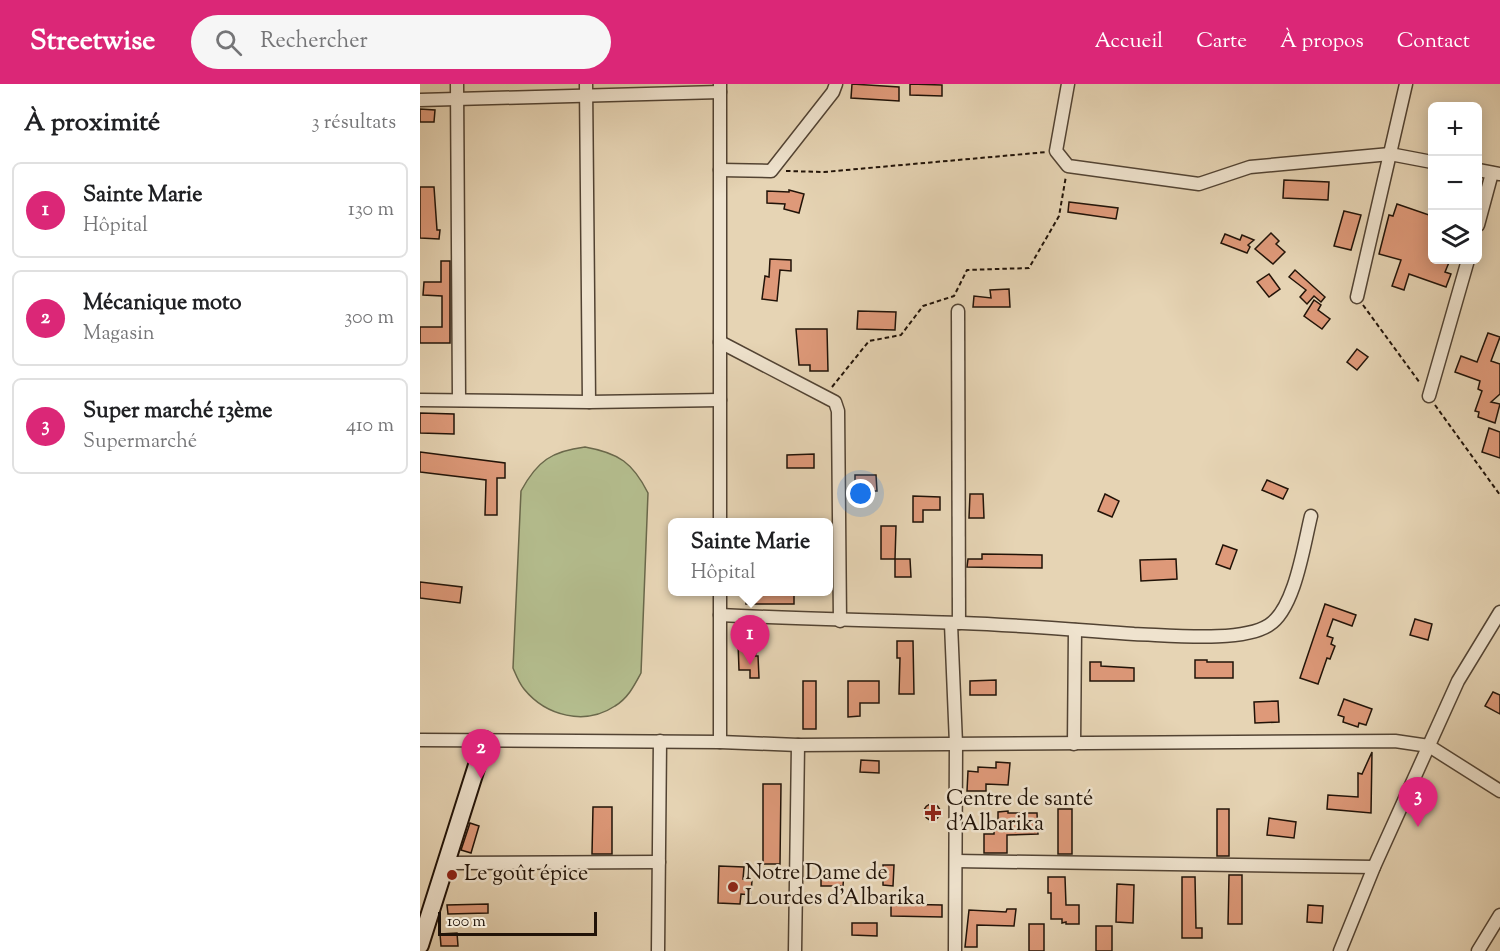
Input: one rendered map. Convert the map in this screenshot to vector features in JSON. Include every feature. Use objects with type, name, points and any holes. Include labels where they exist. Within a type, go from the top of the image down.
[{"type":"street","points":[[457,84],[459,400]]},
{"type":"street","points":[[720,170],[771,171],[833,92],[836,84]]},
{"type":"street","points":[[1068,84],[1056,151],[1068,165],[1199,184],[1250,167],[1390,154],[1428,161]]},
{"type":"street","points":[[1358,297],[1406,84]]},
{"type":"street","points":[[420,100],[586,90],[720,88],[720,518]]},
{"type":"street","points":[[586,90],[589,402]]},
{"type":"street","points":[[1482,213],[1496,173]]},
{"type":"street","points":[[1430,396],[1467,264]]},
{"type":"street","points":[[955,951],[958,311]]},
{"type":"street","points":[[720,342],[835,402],[838,411],[840,621]]},
{"type":"street","points":[[420,400],[589,402],[720,400]]},
{"type":"street","points":[[720,615],[840,621],[955,623],[1167,635],[1229,636],[1248,633],[1270,625],[1283,611],[1293,587],[1311,516]]},
{"type":"street","points":[[720,596],[720,742]]},
{"type":"street","points":[[1340,951],[1374,867],[1458,681],[1500,612]]},
{"type":"street","points":[[1074,744],[1075,630]]},
{"type":"street","points":[[420,740],[660,741],[798,745],[1395,741],[1429,746],[1500,791]]},
{"type":"street","points":[[420,945],[485,740]]},
{"type":"street","points":[[658,951],[660,741]]},
{"type":"street","points":[[795,951],[798,745]]},
{"type":"street","points":[[956,861],[1374,867]]},
{"type":"street","points":[[446,863],[659,862]]},
{"type":"street","points":[[1478,951],[1500,915]]},
{"type":"path","points":[[771,171],[824,172],[1056,151]]},
{"type":"path","points":[[824,396],[869,341],[901,335],[923,306],[954,296],[967,270],[1029,268],[1059,216],[1068,165]]},
{"type":"green space","points":[[585,447],[607,452],[624,461],[637,474],[648,493],[641,673],[620,703],[603,712],[579,717],[555,712],[543,706],[522,687],[513,668],[521,491],[533,472],[547,459],[563,451]]},
{"type":"building","points":[[852,84],[899,87],[899,101],[851,98]]},
{"type":"building","points":[[910,84],[942,85],[942,96],[910,95]]},
{"type":"building","points":[[420,109],[435,110],[434,122],[420,122]]},
{"type":"building","points":[[1284,180],[1329,182],[1328,200],[1283,198]]},
{"type":"building","points":[[420,187],[434,187],[437,230],[440,230],[439,239],[420,238]]},
{"type":"building","points":[[789,190],[804,194],[799,213],[784,209],[785,204],[767,203],[767,191],[789,192]]},
{"type":"building","points":[[1069,202],[1118,208],[1116,219],[1068,212]]},
{"type":"building","points":[[1397,204],[1428,215],[1428,264],[1448,264],[1445,272],[1451,274],[1446,287],[1409,274],[1404,290],[1392,286],[1401,260],[1379,254],[1389,215],[1393,216]]},
{"type":"building","points":[[1344,211],[1361,215],[1351,250],[1334,246]]},
{"type":"building","points":[[1271,233],[1279,241],[1276,244],[1285,252],[1273,264],[1255,249]]},
{"type":"building","points":[[1225,234],[1240,240],[1242,235],[1254,240],[1248,245],[1250,247],[1247,253],[1221,243]]},
{"type":"building","points":[[770,259],[791,260],[791,271],[780,270],[777,301],[762,299],[765,276],[769,277]]},
{"type":"building","points":[[441,261],[450,261],[450,343],[420,343],[420,327],[442,327],[442,296],[423,295],[424,282],[441,282]]},
{"type":"building","points":[[1295,270],[1325,297],[1321,302],[1314,296],[1307,304],[1300,297],[1306,290],[1289,277]]},
{"type":"building","points":[[1269,274],[1280,289],[1269,297],[1257,282]]},
{"type":"building","points":[[1009,289],[1010,307],[973,307],[974,296],[991,298],[990,290]]},
{"type":"building","points":[[1314,300],[1321,305],[1318,310],[1330,319],[1322,329],[1304,316]]},
{"type":"building","points":[[858,311],[896,312],[895,330],[857,329]]},
{"type":"building","points":[[796,329],[827,329],[828,371],[810,371],[810,365],[799,365]]},
{"type":"building","points":[[1488,333],[1500,337],[1491,361],[1500,364],[1500,394],[1491,402],[1500,404],[1495,423],[1478,417],[1479,412],[1475,411],[1482,391],[1478,389],[1480,381],[1455,372],[1461,356],[1477,362]]},
{"type":"building","points":[[1357,349],[1368,357],[1357,370],[1347,362]]},
{"type":"building","points":[[420,413],[454,414],[454,434],[420,433]]},
{"type":"building","points":[[1489,428],[1500,432],[1500,458],[1482,452]]},
{"type":"building","points":[[420,452],[505,463],[505,478],[497,478],[497,515],[485,515],[486,480],[420,472]]},
{"type":"building","points":[[814,454],[814,468],[787,468],[787,455]]},
{"type":"building","points":[[855,475],[876,475],[877,491],[855,491]]},
{"type":"building","points":[[1267,480],[1288,489],[1283,499],[1262,490]]},
{"type":"building","points":[[970,494],[983,494],[984,518],[969,518]]},
{"type":"building","points":[[1105,494],[1119,501],[1112,517],[1098,511]]},
{"type":"building","points":[[913,496],[940,497],[940,510],[923,510],[923,522],[913,522]]},
{"type":"building","points":[[881,526],[896,526],[895,559],[881,559]]},
{"type":"building","points":[[1223,545],[1237,550],[1230,569],[1216,564]]},
{"type":"building","points":[[982,554],[1042,555],[1042,568],[967,567],[968,559],[982,559]]},
{"type":"building","points":[[895,559],[910,559],[911,577],[895,577]]},
{"type":"building","points":[[1176,559],[1177,579],[1141,581],[1140,560]]},
{"type":"building","points":[[420,582],[462,587],[460,603],[420,598]]},
{"type":"building","points":[[746,596],[794,596],[794,604],[746,604]]},
{"type":"building","points":[[1325,604],[1356,615],[1352,626],[1333,619],[1327,636],[1333,638],[1331,644],[1335,646],[1330,659],[1327,658],[1318,684],[1300,678]]},
{"type":"building","points":[[1415,619],[1432,624],[1428,640],[1410,635]]},
{"type":"building","points":[[754,625],[765,629],[755,656],[758,656],[759,678],[750,678],[750,670],[739,670],[738,642],[736,643],[735,628],[753,628]]},
{"type":"building","points":[[897,641],[913,641],[914,694],[899,694],[900,658],[897,658]]},
{"type":"building","points":[[1195,660],[1233,662],[1233,678],[1195,678]]},
{"type":"building","points":[[1090,662],[1101,662],[1101,666],[1134,668],[1134,681],[1090,681]]},
{"type":"building","points":[[996,680],[996,695],[970,695],[970,681]]},
{"type":"building","points":[[803,681],[816,681],[816,729],[803,729]]},
{"type":"building","points":[[848,681],[879,681],[879,703],[860,703],[860,716],[848,717]]},
{"type":"building","points":[[1493,692],[1500,695],[1500,714],[1485,706]]},
{"type":"building","points":[[1344,699],[1372,709],[1366,725],[1359,723],[1358,727],[1343,722],[1344,717],[1338,715]]},
{"type":"building","points":[[1278,701],[1279,722],[1255,723],[1254,702]]},
{"type":"building","points":[[1372,752],[1371,813],[1327,809],[1328,795],[1358,797],[1358,773],[1362,774]]},
{"type":"building","points":[[861,760],[879,761],[879,773],[860,772]]},
{"type":"building","points":[[996,762],[1010,763],[1008,785],[986,784],[986,791],[967,791],[968,771],[978,772],[978,767],[996,768]]},
{"type":"building","points":[[763,784],[781,784],[780,864],[763,864]]},
{"type":"building","points":[[929,804],[935,804],[940,812],[938,818],[929,820],[924,815],[924,809]]},
{"type":"building","points":[[593,807],[612,807],[612,854],[592,854]]},
{"type":"building","points":[[1058,809],[1072,809],[1072,854],[1058,854]]},
{"type":"building","points":[[1217,809],[1229,809],[1229,856],[1217,856]]},
{"type":"building","points":[[1008,811],[1008,813],[1037,813],[1038,834],[1007,835],[1007,853],[984,853],[984,834],[994,834],[994,830],[998,830],[998,812]]},
{"type":"building","points":[[1269,818],[1296,822],[1294,838],[1267,835]]},
{"type":"building","points":[[470,823],[479,826],[471,853],[461,850]]},
{"type":"building","points":[[883,865],[894,865],[893,886],[883,885]]},
{"type":"building","points":[[719,866],[744,867],[743,879],[752,880],[751,895],[741,894],[740,904],[718,903]]},
{"type":"building","points":[[821,873],[844,873],[843,886],[821,886]]},
{"type":"building","points":[[1229,875],[1242,875],[1242,924],[1228,924]]},
{"type":"building","points":[[1048,877],[1065,877],[1066,905],[1079,905],[1079,924],[1066,924],[1066,922],[1062,923],[1062,919],[1051,919],[1051,893],[1048,893]]},
{"type":"building","points":[[1182,877],[1195,877],[1196,928],[1202,928],[1202,938],[1182,938]]},
{"type":"building","points":[[1117,884],[1134,885],[1133,923],[1116,922]]},
{"type":"building","points":[[488,904],[488,913],[448,914],[447,905]]},
{"type":"building","points":[[891,904],[942,905],[942,917],[891,916]]},
{"type":"building","points":[[1308,905],[1323,906],[1322,923],[1307,922]]},
{"type":"building","points":[[1007,909],[1016,909],[1014,926],[977,925],[977,947],[965,947],[969,910],[1006,912]]},
{"type":"building","points":[[852,923],[877,923],[877,936],[852,935]]},
{"type":"building","points":[[1029,924],[1044,924],[1044,951],[1029,951]]},
{"type":"building","points":[[1096,926],[1112,926],[1112,951],[1096,951]]},
{"type":"building","points":[[457,933],[458,946],[441,946],[440,934]]},
{"type":"place","name":"Sainte Marie","points":[[750,665]]},
{"type":"place","name":"Mécanique moto","points":[[481,779]]},
{"type":"place","name":"Centre de santé d'Albarika","points":[[933,813]]},
{"type":"place","name":"Super marché 13ème","points":[[1418,827]]},
{"type":"place","name":"Le goût épice","points":[[452,875]]},
{"type":"place","name":"Notre Dame de Lourdes d'Albarika","points":[[733,887]]}]
